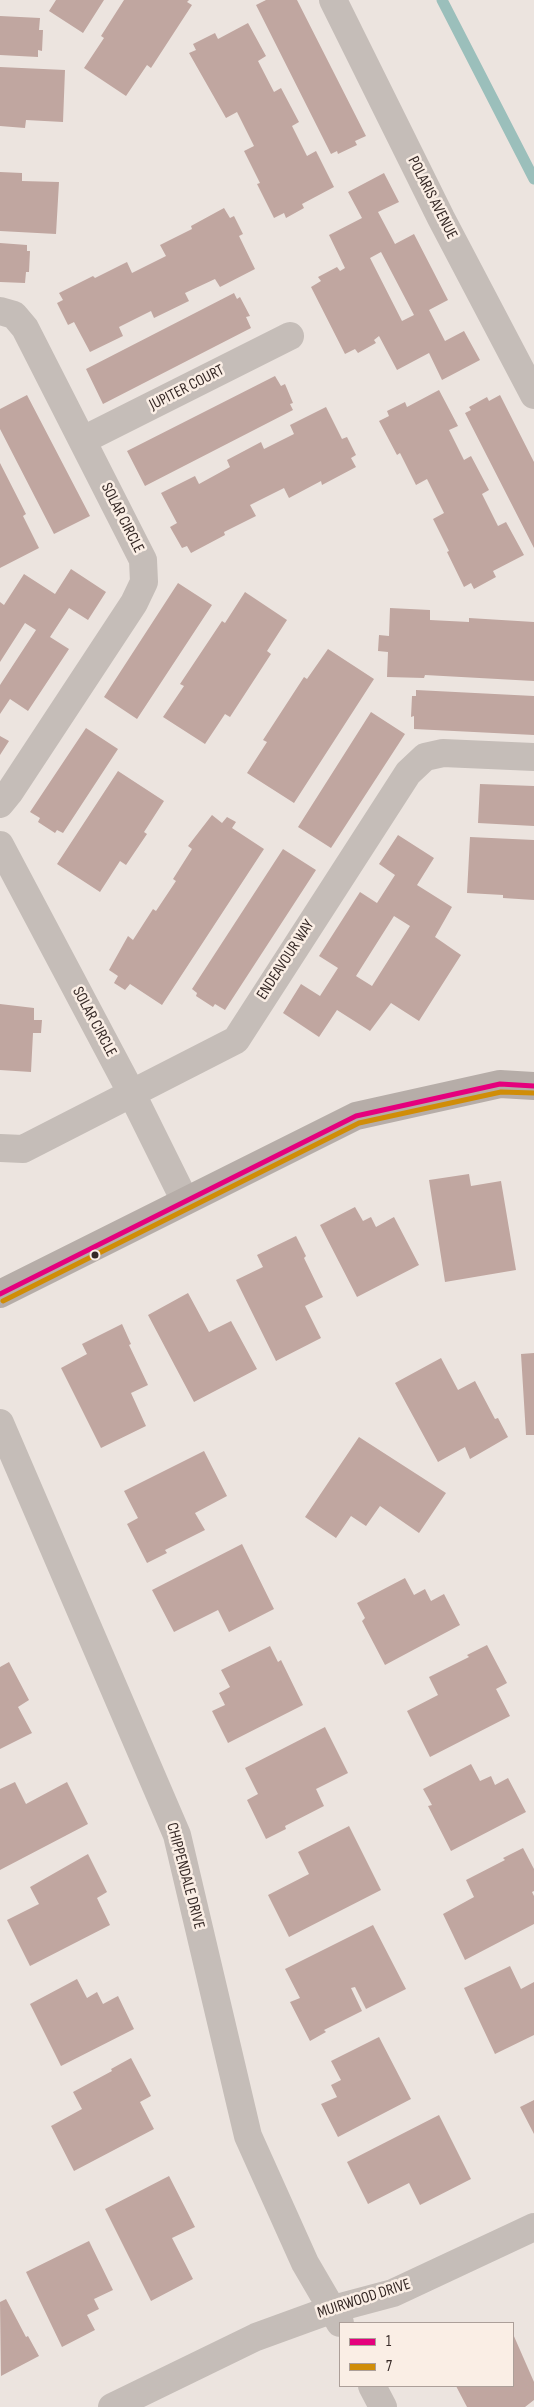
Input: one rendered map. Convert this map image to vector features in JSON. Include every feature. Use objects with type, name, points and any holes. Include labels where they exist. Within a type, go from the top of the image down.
[{"type":"street","name":"POLARIS AVENUE","points":[[333,0],[441,218],[534,395]]},
{"type":"street","name":"SOLAR CIRCLE","points":[[0,311],[14,315],[25,328],[143,560],[144,582],[134,604],[9,794],[0,804]]},
{"type":"street","name":"JUPITER COURT","points":[[83,440],[290,336]]},
{"type":"street","name":"ENDEAVOUR WAY","points":[[0,1148],[22,1149],[236,1040],[408,773],[425,757],[443,753],[534,757]]},
{"type":"street","name":"SOLAR CIRCLE","points":[[0,845],[131,1092],[185,1201]]},
{"type":"street","points":[[0,1294],[356,1116],[500,1084],[534,1086]]},
{"type":"street","name":"CHIPPENDALE DRIVE","points":[[0,1423],[177,1836],[248,2136],[305,2263],[337,2316]]},
{"type":"street","name":"MUIRWOOD DRIVE","points":[[112,2407],[256,2337],[337,2316],[393,2293],[534,2227]]},
{"type":"street","points":[[373,2387],[383,2407]]},
{"type":"building","points":[[56,0],[104,0],[83,33],[49,11]]},
{"type":"building","points":[[124,0],[189,0],[187,2],[192,5],[151,68],[147,65],[126,96],[84,68],[104,38],[101,36]]},
{"type":"building","points":[[266,0],[297,0],[366,136],[355,141],[357,145],[338,154],[337,151],[331,154],[256,5]]},
{"type":"building","points":[[0,16],[40,18],[39,30],[43,30],[42,51],[38,50],[38,57],[0,55]]},
{"type":"building","points":[[248,23],[266,56],[258,61],[274,92],[281,88],[299,122],[292,126],[307,156],[316,151],[334,187],[302,204],[304,208],[286,218],[284,213],[274,218],[257,184],[260,183],[244,151],[254,146],[237,112],[226,118],[189,53],[196,50],[193,44],[215,33],[218,39]]},
{"type":"building","points":[[0,67],[65,70],[63,122],[26,120],[25,128],[0,126]]},
{"type":"building","points":[[0,172],[22,173],[22,181],[59,182],[56,234],[0,231]]},
{"type":"building","points":[[384,173],[399,202],[378,212],[395,244],[414,234],[448,300],[429,310],[445,341],[464,331],[480,360],[442,380],[429,353],[397,370],[379,336],[374,340],[376,343],[358,353],[355,349],[345,354],[311,287],[321,281],[318,277],[337,267],[340,271],[345,268],[329,235],[362,218],[348,192]],"holes":[[[381,252],[414,315],[402,321],[370,258]]]},
{"type":"building","points":[[224,208],[230,218],[234,216],[243,234],[239,236],[255,269],[220,287],[215,279],[185,293],[189,301],[154,318],[151,311],[119,327],[123,336],[90,352],[74,322],[68,325],[57,303],[63,300],[59,293],[127,262],[132,273],[166,256],[160,245],[192,229],[191,226]]},
{"type":"building","points":[[0,243],[27,245],[27,251],[30,251],[29,272],[26,272],[25,283],[0,282]]},
{"type":"building","points":[[234,293],[237,299],[240,297],[250,316],[246,317],[251,328],[103,404],[86,369]]},
{"type":"building","points":[[275,376],[281,386],[285,384],[293,403],[290,404],[293,410],[145,486],[127,451]]},
{"type":"building","points":[[439,390],[458,426],[449,430],[464,460],[471,456],[489,490],[482,494],[498,526],[506,522],[524,555],[493,571],[496,577],[474,589],[471,583],[464,587],[447,552],[449,551],[433,519],[444,513],[427,479],[416,485],[400,453],[397,455],[379,421],[389,416],[387,411],[405,402],[407,407]]},
{"type":"building","points":[[27,395],[90,516],[54,534],[0,429],[0,409]]},
{"type":"building","points":[[500,395],[534,462],[534,548],[465,413],[471,410],[469,407],[487,397],[489,401]]},
{"type":"building","points":[[326,407],[342,439],[347,437],[356,455],[351,458],[356,467],[322,485],[321,481],[289,498],[284,488],[250,505],[256,516],[224,532],[225,535],[191,553],[187,546],[182,548],[170,527],[177,523],[161,493],[195,476],[199,484],[230,467],[227,460],[261,442],[264,449],[294,434],[290,425]]},
{"type":"building","points":[[0,463],[26,514],[23,516],[39,548],[0,568]]},
{"type":"building","points":[[71,569],[106,592],[88,620],[69,608],[50,637],[69,649],[28,711],[10,699],[0,714],[0,685],[36,630],[25,623],[0,662],[0,602],[4,605],[24,574],[55,594]]},
{"type":"building","points":[[178,583],[212,605],[137,719],[104,697]]},
{"type":"building","points":[[245,592],[287,620],[267,651],[271,654],[230,717],[225,714],[205,744],[163,717],[184,686],[180,684],[222,621],[225,623]]},
{"type":"building","points":[[390,608],[430,610],[430,620],[469,622],[469,618],[534,622],[534,681],[425,675],[424,678],[387,677],[388,652],[378,651],[379,635],[389,636]]},
{"type":"building","points":[[328,649],[374,679],[294,803],[247,773],[267,742],[263,740],[304,677],[307,679]]},
{"type":"building","points":[[416,690],[534,696],[534,735],[414,729],[414,716],[411,717],[412,696],[416,696]]},
{"type":"building","points":[[371,712],[405,734],[331,848],[298,827]]},
{"type":"building","points":[[86,728],[118,749],[63,833],[57,830],[55,833],[38,822],[40,818],[30,812]]},
{"type":"building","points":[[0,736],[9,741],[0,755]]},
{"type":"building","points":[[118,771],[164,801],[144,832],[147,834],[126,865],[120,861],[100,892],[57,864]]},
{"type":"building","points":[[480,784],[534,786],[534,826],[478,823]]},
{"type":"building","points":[[212,815],[222,823],[227,817],[236,822],[232,828],[264,849],[162,1005],[130,984],[125,990],[114,983],[118,976],[109,970],[128,936],[133,940],[153,909],[156,911],[176,881],[173,879],[192,849],[188,846]]},
{"type":"building","points":[[398,835],[434,858],[417,885],[452,907],[435,937],[461,955],[419,1021],[391,1003],[370,1031],[337,1010],[319,1037],[283,1013],[301,984],[320,996],[338,968],[319,956],[360,892],[377,903],[395,875],[379,864]],"holes":[[[394,916],[410,926],[372,986],[356,976]]]},
{"type":"building","points":[[470,837],[534,840],[534,900],[503,898],[503,895],[467,893]]},
{"type":"building","points":[[283,849],[316,870],[225,1010],[215,1004],[213,1007],[196,996],[197,993],[192,989]]},
{"type":"building","points":[[0,1004],[34,1008],[34,1020],[42,1020],[41,1033],[33,1033],[31,1072],[0,1070]]},
{"type":"building","points":[[469,1174],[471,1186],[501,1181],[516,1270],[445,1282],[429,1180]]},
{"type":"building","points":[[355,1207],[363,1221],[371,1217],[376,1227],[394,1217],[419,1265],[357,1297],[320,1225]]},
{"type":"building","points":[[296,1236],[306,1256],[304,1258],[323,1297],[305,1306],[321,1338],[276,1361],[236,1280],[263,1267],[257,1255]]},
{"type":"building","points":[[188,1293],[209,1332],[231,1321],[257,1369],[194,1402],[148,1315]]},
{"type":"building","points":[[122,1324],[131,1344],[129,1345],[148,1385],[131,1393],[146,1426],[101,1448],[61,1368],[87,1354],[82,1344]]},
{"type":"building","points":[[534,1353],[534,1435],[526,1435],[521,1354]]},
{"type":"building","points":[[441,1358],[458,1390],[475,1381],[495,1419],[498,1418],[508,1437],[470,1459],[465,1447],[438,1462],[395,1383]]},
{"type":"building","points":[[359,1437],[446,1493],[419,1533],[380,1506],[366,1526],[351,1516],[336,1538],[305,1517]]},
{"type":"building","points":[[204,1451],[227,1496],[195,1513],[205,1530],[165,1550],[167,1553],[147,1563],[127,1524],[138,1518],[124,1491]]},
{"type":"building","points":[[242,1544],[274,1609],[229,1632],[218,1610],[174,1632],[152,1590]]},
{"type":"building","points":[[405,1578],[414,1595],[425,1589],[431,1601],[444,1594],[460,1625],[385,1665],[362,1621],[365,1618],[357,1603]]},
{"type":"building","points":[[487,1645],[507,1683],[496,1689],[510,1716],[430,1757],[407,1711],[438,1695],[429,1677],[469,1657],[467,1655]]},
{"type":"building","points":[[270,1646],[278,1662],[281,1660],[303,1705],[228,1743],[212,1711],[225,1705],[219,1693],[230,1687],[221,1670]]},
{"type":"building","points":[[9,1662],[29,1700],[18,1707],[32,1733],[0,1749],[0,1667]]},
{"type":"building","points":[[325,1727],[348,1773],[316,1789],[324,1806],[285,1826],[286,1829],[266,1839],[247,1800],[258,1794],[245,1768]]},
{"type":"building","points":[[471,1764],[480,1781],[491,1776],[495,1785],[508,1778],[526,1812],[451,1851],[428,1806],[432,1805],[423,1789]]},
{"type":"building","points":[[15,1782],[26,1804],[67,1782],[88,1824],[0,1870],[0,1789]]},
{"type":"building","points":[[349,1826],[381,1890],[289,1937],[268,1895],[309,1874],[298,1852]]},
{"type":"building","points":[[523,1848],[534,1869],[534,1891],[532,1892],[534,1896],[534,1924],[465,1960],[443,1914],[474,1897],[466,1880],[505,1860],[503,1858]]},
{"type":"building","points":[[88,1854],[107,1892],[97,1898],[110,1925],[30,1966],[7,1920],[39,1904],[30,1887]]},
{"type":"building","points":[[373,1925],[406,1989],[366,2009],[355,1987],[351,1988],[362,2011],[324,2030],[326,2032],[310,2041],[290,2002],[300,1998],[285,1969]]},
{"type":"building","points":[[510,1966],[521,1989],[534,1982],[534,2035],[495,2054],[464,1988]]},
{"type":"building","points":[[77,1979],[87,1998],[97,1992],[103,2004],[118,1996],[134,2029],[61,2066],[30,2004]]},
{"type":"building","points":[[379,2037],[411,2099],[338,2137],[321,2104],[337,2097],[331,2085],[341,2080],[331,2061]]},
{"type":"building","points":[[131,2058],[151,2096],[140,2102],[154,2129],[74,2171],[51,2126],[82,2109],[73,2092],[112,2071],[111,2069]]},
{"type":"building","points":[[534,2100],[534,2134],[520,2107]]},
{"type":"building","points":[[439,2115],[471,2179],[420,2205],[409,2183],[368,2204],[347,2162]]},
{"type":"building","points":[[169,2176],[195,2227],[172,2238],[193,2279],[151,2301],[105,2209]]},
{"type":"building","points":[[89,2241],[113,2290],[94,2299],[99,2309],[87,2315],[95,2330],[62,2347],[26,2272]]},
{"type":"building","points":[[6,2299],[26,2337],[28,2336],[39,2356],[1,2376],[0,2302]]},
{"type":"building","points":[[514,2336],[534,2382],[534,2400],[525,2407],[467,2407],[457,2387],[514,2387]]},
{"type":"waterway","points":[[442,0],[534,179]]},
{"type":"transit line","name":"1","points":[[0,1294],[356,1116],[500,1084],[534,1086]]},
{"type":"transit line","name":"7","points":[[3,1301],[359,1123],[501,1092],[534,1093]]}]
